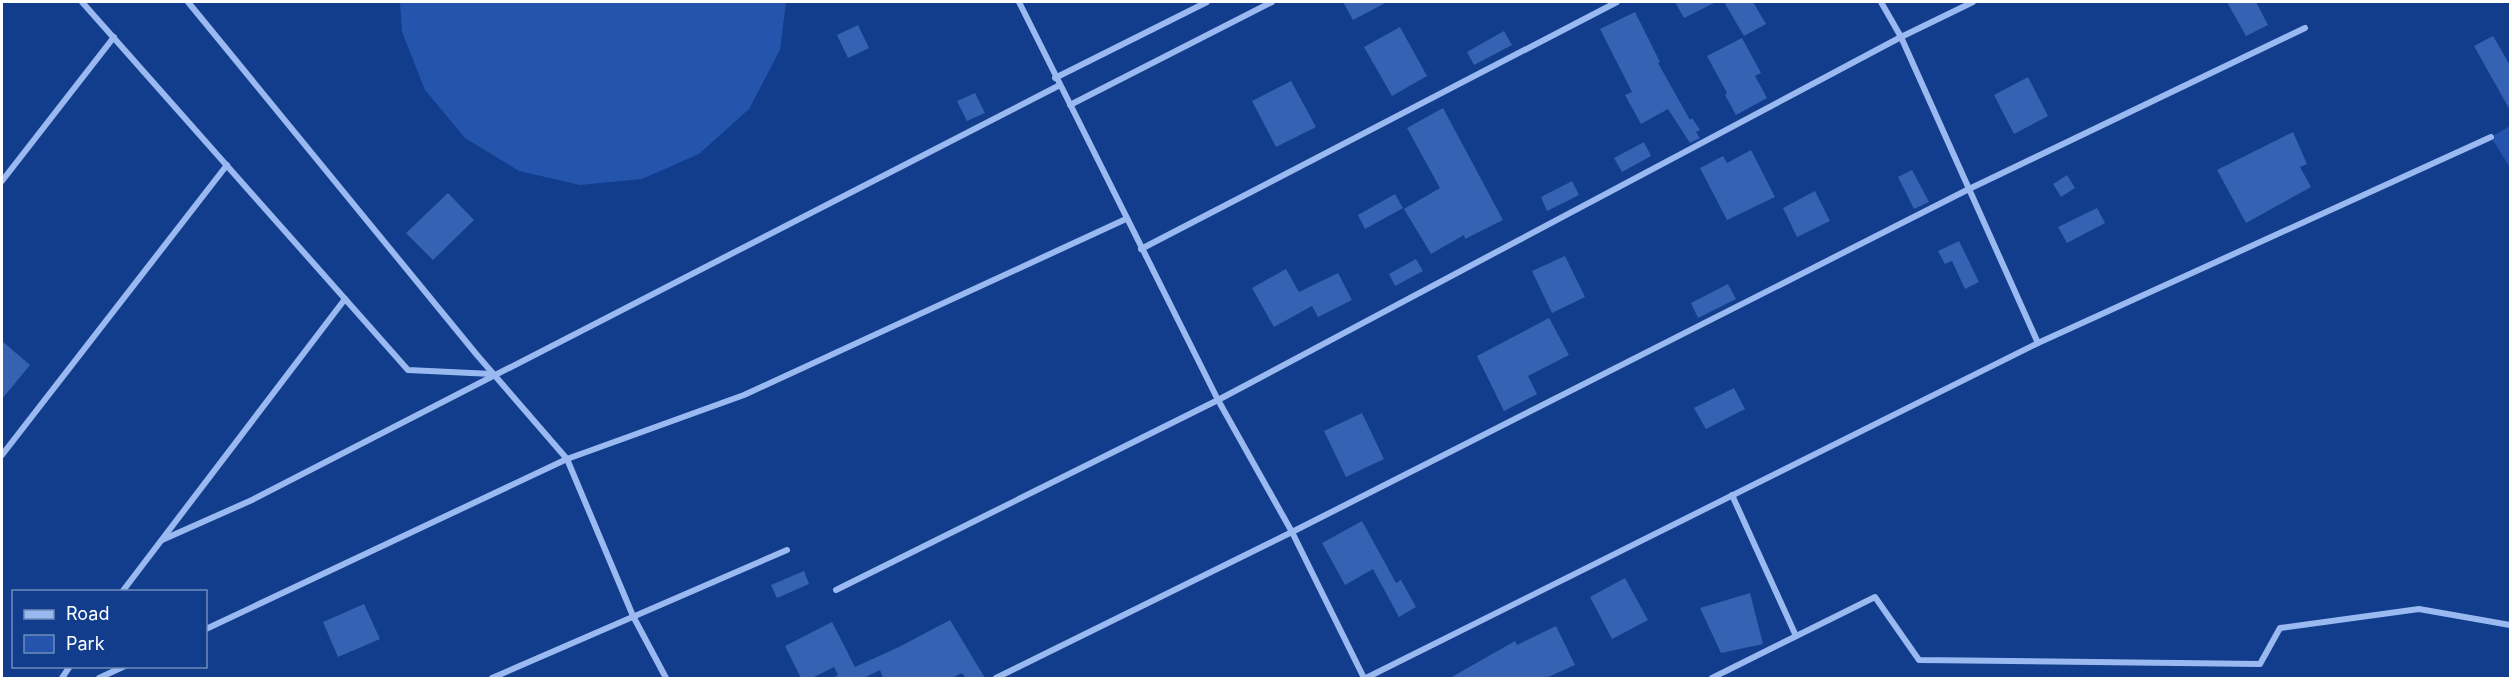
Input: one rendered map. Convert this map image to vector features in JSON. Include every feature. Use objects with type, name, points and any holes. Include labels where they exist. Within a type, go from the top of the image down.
[{"type":"street","points":[[82,2],[408,370],[494,374]]},
{"type":"street","points":[[188,2],[494,374],[567,459],[633,616],[666,678]]},
{"type":"street","points":[[1019,2],[1218,400],[1292,532],[1365,678],[2038,343],[2491,137]]},
{"type":"street","points":[[1055,78],[1207,2]]},
{"type":"street","points":[[1070,105],[1272,2]]},
{"type":"street","points":[[1142,249],[1617,2]]},
{"type":"street","points":[[1881,2],[1901,37],[2038,343]]},
{"type":"street","points":[[836,590],[1218,400],[1901,37],[1973,2]]},
{"type":"street","points":[[996,678],[1292,532],[1970,189],[2305,28]]},
{"type":"street","points":[[2,181],[114,37]]},
{"type":"street","points":[[162,540],[252,500],[1060,85]]},
{"type":"street","points":[[2,455],[227,165]]},
{"type":"street","points":[[207,629],[567,459],[744,395],[1126,219]]},
{"type":"street","points":[[123,590],[345,299]]},
{"type":"street","points":[[1732,495],[1796,636]]},
{"type":"street","points":[[492,678],[787,550]]},
{"type":"street","points":[[1712,678],[1875,597],[1919,660],[2260,664],[2280,628],[2419,609],[2511,625]]},
{"type":"street","points":[[99,678],[121,668]]},
{"type":"green space","points":[[400,2],[786,2],[780,50],[749,109],[699,154],[642,179],[580,185],[519,171],[465,138],[425,90],[402,32]]},
{"type":"green space","points":[[2510,126],[2510,168],[2491,137]]},
{"type":"building","points":[[1343,2],[1387,2],[1353,20]]},
{"type":"building","points":[[1675,2],[1716,2],[1684,18]]},
{"type":"building","points":[[1724,2],[1753,2],[1766,24],[1744,36]]},
{"type":"building","points":[[2227,2],[2256,2],[2268,25],[2246,36]]},
{"type":"building","points":[[1635,12],[1660,62],[1658,63],[1690,120],[1692,118],[1700,130],[1696,132],[1700,138],[1690,143],[1668,109],[1641,124],[1625,95],[1632,92],[1600,29]]},
{"type":"building","points":[[858,25],[869,48],[848,58],[837,35]]},
{"type":"building","points":[[1400,27],[1427,76],[1392,96],[1364,47]]},
{"type":"building","points":[[1504,31],[1512,45],[1474,65],[1467,52]]},
{"type":"building","points":[[2493,36],[2511,67],[2511,112],[2474,46]]},
{"type":"building","points":[[1742,38],[1761,73],[1755,76],[1767,98],[1736,115],[1707,56]]},
{"type":"building","points":[[2028,77],[2048,116],[2014,134],[1994,95]]},
{"type":"building","points":[[1291,81],[1316,127],[1276,147],[1252,101]]},
{"type":"building","points":[[975,93],[985,113],[967,121],[957,101]]},
{"type":"building","points":[[1443,108],[1503,220],[1465,239],[1464,235],[1431,254],[1404,209],[1440,188],[1407,128]]},
{"type":"building","points":[[2293,132],[2307,164],[2300,167],[2311,187],[2246,223],[2217,170]]},
{"type":"building","points":[[1644,142],[1651,156],[1622,172],[1614,158]]},
{"type":"building","points":[[1751,150],[1775,197],[1727,220],[1700,168],[1723,156],[1727,163]]},
{"type":"building","points":[[1912,170],[1929,202],[1914,209],[1898,177]]},
{"type":"building","points":[[2067,175],[2075,188],[2061,197],[2053,184]]},
{"type":"building","points":[[1572,181],[1579,195],[1547,211],[1541,197]]},
{"type":"building","points":[[1815,191],[1830,221],[1797,237],[1783,208]]},
{"type":"building","points":[[448,193],[474,220],[433,260],[406,233]]},
{"type":"building","points":[[1395,194],[1403,208],[1365,229],[1358,215]]},
{"type":"building","points":[[2097,208],[2105,223],[2067,243],[2058,227]]},
{"type":"building","points":[[1959,241],[1979,282],[1965,289],[1952,261],[1945,264],[1938,251]]},
{"type":"building","points":[[1565,256],[1585,297],[1552,313],[1532,271]]},
{"type":"building","points":[[1416,259],[1423,271],[1395,286],[1389,274]]},
{"type":"building","points":[[1286,269],[1299,292],[1338,273],[1352,300],[1318,317],[1312,306],[1274,327],[1252,288]]},
{"type":"building","points":[[1728,284],[1736,299],[1698,318],[1691,303]]},
{"type":"building","points":[[1549,318],[1569,355],[1528,376],[1537,394],[1504,411],[1477,356]]},
{"type":"building","points":[[2,341],[30,365],[2,399]]},
{"type":"building","points":[[1734,388],[1745,409],[1706,429],[1694,408]]},
{"type":"building","points":[[1362,413],[1384,459],[1346,477],[1324,431]]},
{"type":"building","points":[[1362,521],[1396,583],[1401,580],[1416,607],[1399,617],[1373,569],[1345,585],[1322,543]]},
{"type":"building","points":[[804,571],[809,584],[777,598],[771,585]]},
{"type":"building","points":[[1625,578],[1648,620],[1612,639],[1590,597]]},
{"type":"building","points":[[1750,593],[1763,644],[1721,653],[1700,608]]},
{"type":"building","points":[[364,604],[380,639],[338,657],[323,622]]},
{"type":"building","points":[[950,620],[985,678],[966,678],[962,673],[952,678],[883,678],[880,670],[864,678],[832,678],[838,675],[834,667],[812,678],[801,678],[785,646],[832,622],[855,667]]},
{"type":"building","points":[[1556,626],[1575,665],[1546,678],[1450,678],[1515,641],[1517,645]]}]
